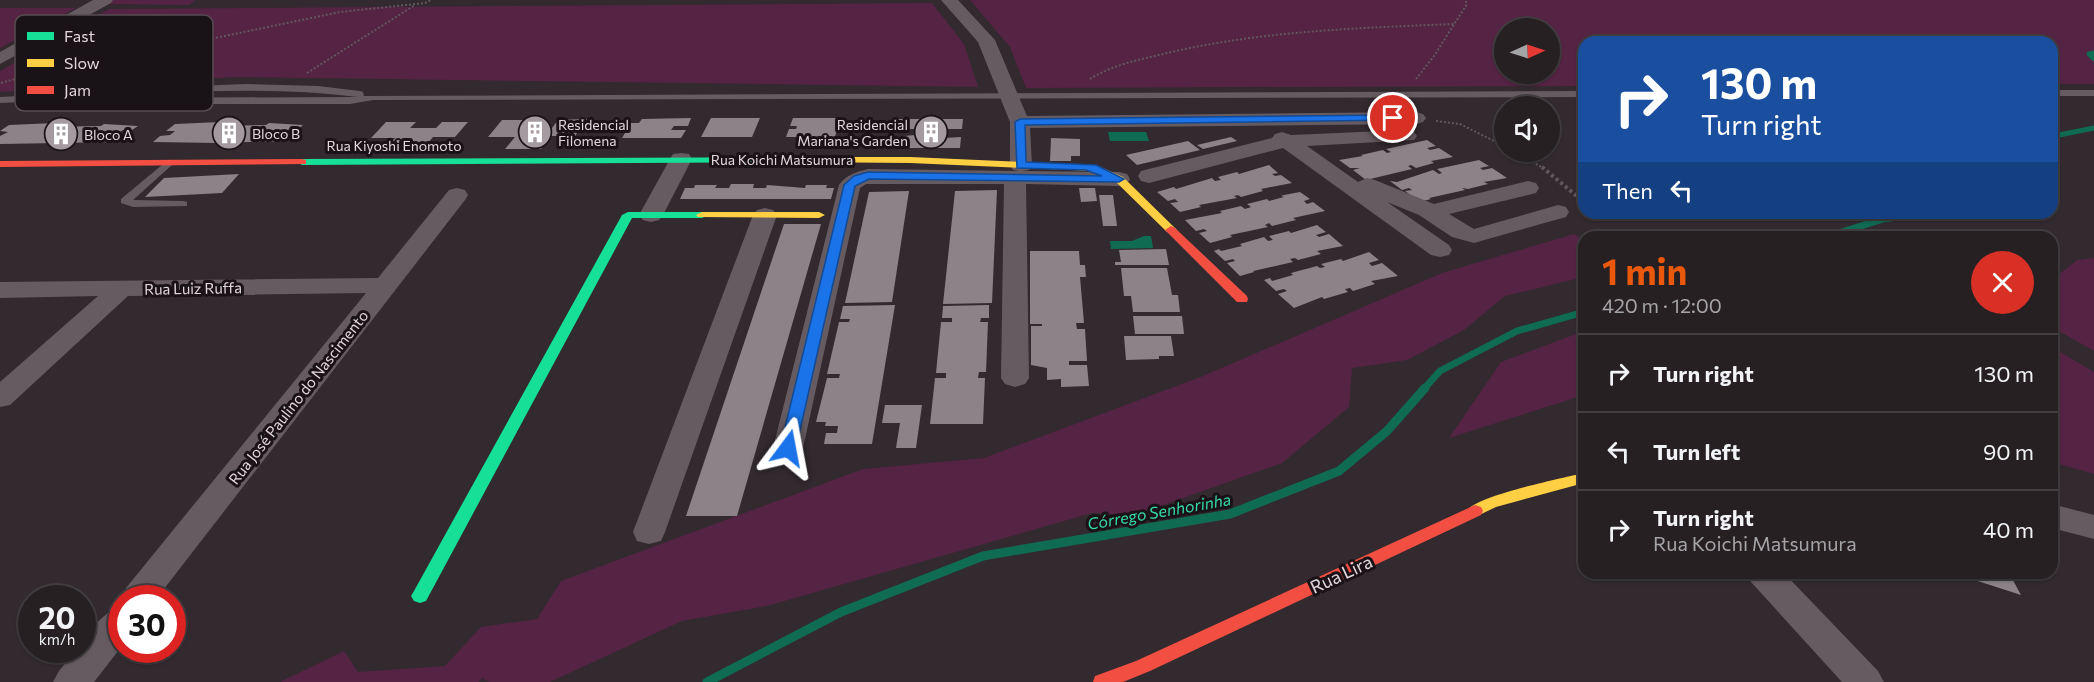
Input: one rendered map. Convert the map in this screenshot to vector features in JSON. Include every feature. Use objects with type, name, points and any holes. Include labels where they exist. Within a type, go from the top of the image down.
[{"type":"street","points":[[78,15],[105,0]]},
{"type":"street","points":[[949,0],[986,40],[1020,122],[1016,378]]},
{"type":"street","points":[[0,59],[15,51]]},
{"type":"street","points":[[1020,122],[1256,120],[1411,127]]},
{"type":"street","points":[[1256,120],[1440,250]]},
{"type":"street","points":[[1149,176],[1286,141],[1411,127]]},
{"type":"street","points":[[651,215],[681,159]]},
{"type":"street","name":"Rua Koichi Matsumura","points":[[681,159],[910,160],[1018,172]]},
{"type":"street","name":"Rua Kiyoshi Enomoto","points":[[0,164],[681,159]]},
{"type":"street","points":[[788,448],[850,185],[858,178],[1018,172],[1119,179],[1242,299]]},
{"type":"street","points":[[1348,186],[1357,183],[1372,187],[1427,210],[1460,232],[1474,236],[1558,212]]},
{"type":"street","points":[[1427,210],[1444,210],[1528,188]]},
{"type":"street","name":"Rua José Paulino do Nascimento","points":[[148,585],[457,195]]},
{"type":"street","points":[[420,596],[628,215],[819,215]]},
{"type":"street","points":[[649,532],[765,215]]},
{"type":"street","name":"Rua Luiz Ruffa","points":[[0,290],[386,285]]},
{"type":"street","points":[[0,398],[122,288]]},
{"type":"street","name":"Rua Lira","points":[[1102,682],[1138,674],[1491,503],[1578,480]]},
{"type":"street","points":[[2058,518],[2094,527]]},
{"type":"street","points":[[1769,579],[1865,682]]},
{"type":"street","points":[[72,682],[108,637]]},
{"type":"lane","points":[[213,89],[283,88],[353,92],[373,98]]},
{"type":"lane","points":[[2058,93],[2094,93]]},
{"type":"lane","points":[[213,101],[350,101],[373,98],[1578,94]]},
{"type":"lane","points":[[0,99],[15,99]]},
{"type":"lane","points":[[168,163],[125,201],[141,204],[183,204]]},
{"type":"path","points":[[213,38],[340,12],[431,0]]},
{"type":"path","points":[[1409,95],[1412,85],[1465,11],[1467,4],[1465,0]]},
{"type":"path","points":[[283,88],[418,3]]},
{"type":"path","points":[[1071,96],[1103,70],[1188,47],[1344,29],[1454,24]]},
{"type":"path","points":[[0,83],[15,79]]},
{"type":"path","points":[[1411,127],[1460,124],[1494,141]]},
{"type":"path","points":[[1535,162],[1578,197]]},
{"type":"shaded area","points":[[114,0],[195,0],[189,5],[108,4]]},
{"type":"shaded area","points":[[970,0],[2094,0],[2094,84],[2058,84],[2058,36],[1578,36],[1578,86],[1026,88],[1010,47]]},
{"type":"shaded area","points":[[932,3],[964,44],[978,87],[213,78],[213,15],[98,15],[109,9]]},
{"type":"shaded area","points":[[0,8],[76,8],[63,15],[15,15],[15,40],[0,48]]},
{"type":"shaded area","points":[[15,62],[15,91],[0,92],[0,71]]},
{"type":"shaded area","points":[[1108,132],[1146,132],[1149,141],[1110,141]]},
{"type":"shaded area","points":[[1574,234],[1578,236],[1578,278],[1505,296],[1464,330],[1407,360],[1352,368],[1349,407],[1282,463],[1135,515],[1092,513],[767,606],[682,621],[550,682],[489,682],[482,678],[479,682],[280,682],[344,651],[358,672],[445,666],[481,627],[537,619],[561,581],[863,469],[984,458],[1203,376],[1442,273]]},
{"type":"shaded area","points":[[1151,236],[1153,248],[1111,249],[1110,241],[1132,241]]},
{"type":"shaded area","points":[[2094,258],[2094,351],[2058,330],[2058,275],[2077,260]]},
{"type":"shaded area","points":[[1578,333],[1578,397],[1449,438],[1501,362]]},
{"type":"shaded area","points":[[2058,351],[2094,372],[2094,474],[2058,464]]},
{"type":"building","points":[[691,118],[688,126],[674,126],[671,130],[686,130],[681,138],[622,138],[631,123],[639,123],[642,119]]},
{"type":"building","points":[[711,118],[760,118],[752,137],[701,137]]},
{"type":"building","points":[[793,118],[840,118],[835,137],[786,137],[789,129],[796,129],[797,126],[790,126]]},
{"type":"building","name":"Residencial Filomena","points":[[587,119],[575,136],[550,136],[541,149],[505,149],[515,137],[488,137],[502,120],[532,120],[525,129],[552,128],[558,120]]},
{"type":"building","name":"Residencial Mariana's Garden","points":[[898,119],[963,119],[962,129],[947,129],[945,138],[961,137],[960,148],[892,148],[894,137],[915,135],[916,129],[896,129]]},
{"type":"building","name":"Bloco B","points":[[220,122],[216,126],[266,125],[269,123],[303,125],[298,129],[289,129],[282,135],[291,135],[285,141],[153,142],[160,136],[170,135],[175,131],[166,131],[175,124]]},
{"type":"building","points":[[386,122],[416,122],[410,128],[436,128],[442,122],[468,122],[455,137],[433,137],[423,149],[384,149],[395,138],[371,138]]},
{"type":"building","name":"Bloco A","points":[[56,123],[50,127],[101,126],[104,124],[138,126],[132,130],[123,130],[114,136],[123,136],[116,142],[0,144],[0,136],[8,132],[0,131],[9,125]]},
{"type":"building","points":[[1231,137],[1237,141],[1203,149],[1197,145]]},
{"type":"building","points":[[1051,138],[1080,139],[1080,156],[1071,156],[1071,161],[1050,161]]},
{"type":"building","points":[[1427,140],[1436,146],[1427,148],[1430,150],[1439,148],[1453,157],[1431,161],[1434,163],[1416,168],[1411,165],[1408,166],[1412,169],[1366,180],[1353,170],[1360,168],[1350,168],[1339,160],[1383,150],[1387,153],[1391,152],[1386,149]]},
{"type":"building","points":[[1188,141],[1200,150],[1137,165],[1126,155]]},
{"type":"building","points":[[1479,160],[1489,166],[1480,168],[1483,170],[1492,168],[1507,178],[1484,182],[1488,184],[1468,189],[1462,188],[1465,190],[1420,202],[1405,191],[1412,190],[1409,188],[1402,190],[1390,181],[1397,182],[1433,170],[1439,174],[1442,173],[1437,169]]},
{"type":"building","points":[[1269,165],[1278,173],[1272,174],[1281,175],[1292,183],[1261,189],[1263,191],[1241,197],[1234,196],[1237,198],[1199,205],[1201,207],[1180,212],[1170,203],[1178,202],[1175,199],[1168,201],[1157,192],[1212,178],[1215,181],[1221,180],[1218,177],[1237,172],[1239,174]]},
{"type":"building","points":[[239,174],[222,193],[145,197],[164,178]]},
{"type":"building","points":[[731,184],[754,184],[753,188],[766,188],[767,185],[805,188],[806,185],[827,185],[826,188],[834,188],[831,199],[680,199],[685,188],[694,188],[695,185],[717,185],[715,188],[729,188]]},
{"type":"building","points":[[1079,188],[1095,188],[1097,201],[1081,202]]},
{"type":"building","points":[[997,190],[992,303],[943,304],[955,191]]},
{"type":"building","points":[[909,191],[892,302],[845,303],[869,192]]},
{"type":"building","points":[[1300,192],[1310,199],[1304,201],[1307,204],[1313,202],[1325,211],[1293,218],[1296,220],[1272,226],[1269,223],[1265,225],[1268,227],[1230,235],[1232,237],[1210,243],[1199,233],[1207,231],[1204,229],[1196,231],[1185,220],[1222,213],[1220,211],[1241,206],[1245,209],[1251,207],[1247,204],[1267,199],[1269,201]]},
{"type":"building","points":[[1099,195],[1113,195],[1117,226],[1103,226]]},
{"type":"building","points":[[784,224],[821,224],[737,516],[686,516]]},
{"type":"building","points":[[1317,225],[1326,232],[1316,235],[1319,237],[1329,234],[1343,246],[1317,251],[1321,254],[1298,260],[1290,259],[1293,262],[1240,276],[1227,263],[1235,261],[1233,259],[1225,261],[1214,251],[1242,246],[1240,244],[1264,237],[1268,241],[1273,240],[1269,236],[1289,231],[1291,233]]},
{"type":"building","points":[[1166,249],[1169,265],[1115,265],[1115,262],[1121,262],[1119,250]]},
{"type":"building","points":[[1030,251],[1079,251],[1080,265],[1085,265],[1086,277],[1080,277],[1084,323],[1076,323],[1077,329],[1085,329],[1087,361],[1069,361],[1069,365],[1087,365],[1089,386],[1061,387],[1061,379],[1047,380],[1047,368],[1031,365],[1031,326],[1042,326],[1042,324],[1030,324]]},
{"type":"building","points":[[1369,252],[1379,260],[1369,263],[1372,266],[1382,263],[1398,276],[1371,281],[1375,284],[1353,291],[1350,288],[1345,289],[1348,292],[1324,299],[1322,297],[1294,308],[1278,294],[1287,291],[1284,289],[1276,291],[1264,280],[1270,278],[1272,281],[1317,266],[1325,267],[1321,264],[1341,259],[1343,261]]},
{"type":"building","points":[[1121,268],[1167,268],[1172,295],[1178,295],[1180,312],[1133,312],[1131,296],[1124,296]]},
{"type":"building","points":[[895,305],[872,444],[824,444],[826,433],[837,433],[838,426],[825,426],[826,422],[816,422],[827,378],[839,378],[840,374],[827,374],[839,322],[849,322],[850,319],[840,319],[843,306]]},
{"type":"building","points":[[989,305],[989,318],[981,318],[980,322],[988,322],[986,372],[979,372],[978,378],[985,378],[983,424],[930,424],[935,378],[946,378],[946,373],[936,373],[941,322],[952,322],[952,318],[942,318],[943,306]]},
{"type":"building","points":[[1133,316],[1182,316],[1184,334],[1135,334]]},
{"type":"building","points":[[1124,336],[1171,336],[1174,356],[1126,360]]},
{"type":"building","points":[[885,405],[922,405],[916,448],[896,448],[900,423],[882,423]]},
{"type":"building","points":[[1972,579],[2012,579],[2021,595]]},
{"type":"waterway","name":"Córrego Senhorinha","points":[[2094,53],[2089,54],[2094,59]]},
{"type":"waterway","name":"Córrego Senhorinha","points":[[2058,136],[2094,128]]},
{"type":"waterway","name":"Córrego Senhorinha","points":[[1845,231],[1883,219]]},
{"type":"waterway","name":"Córrego Senhorinha","points":[[1423,390],[1440,371],[1517,331],[1578,314]]},
{"type":"waterway","name":"Córrego Senhorinha","points":[[707,682],[841,612],[983,556],[1230,514],[1339,471],[1387,431],[1425,388]]},
{"type":"traffic: fast","points":[[302,162],[803,160]]},
{"type":"traffic: fast","points":[[420,596],[628,215],[702,215]]},
{"type":"traffic: slow","points":[[803,160],[910,160],[1096,168],[1119,179],[1171,230]]},
{"type":"traffic: slow","points":[[702,215],[819,215]]},
{"type":"traffic: slow","points":[[1475,511],[1491,503],[1578,480]]},
{"type":"traffic: jam","points":[[0,164],[302,162]]},
{"type":"traffic: jam","points":[[1171,230],[1242,299]]},
{"type":"traffic: jam","points":[[1102,682],[1143,666],[1475,511]]},
{"type":"place","name":"Residencial Filomena","points":[[535,132]]},
{"type":"place","name":"Residencial Mariana's Garden","points":[[931,132]]},
{"type":"place","name":"Bloco B","points":[[229,133]]},
{"type":"place","name":"Bloco A","points":[[61,134]]},
{"type":"route","points":[[788,448],[850,185],[858,178],[868,176],[1119,179],[1096,168],[1021,165],[1020,122],[1393,118]]}]
